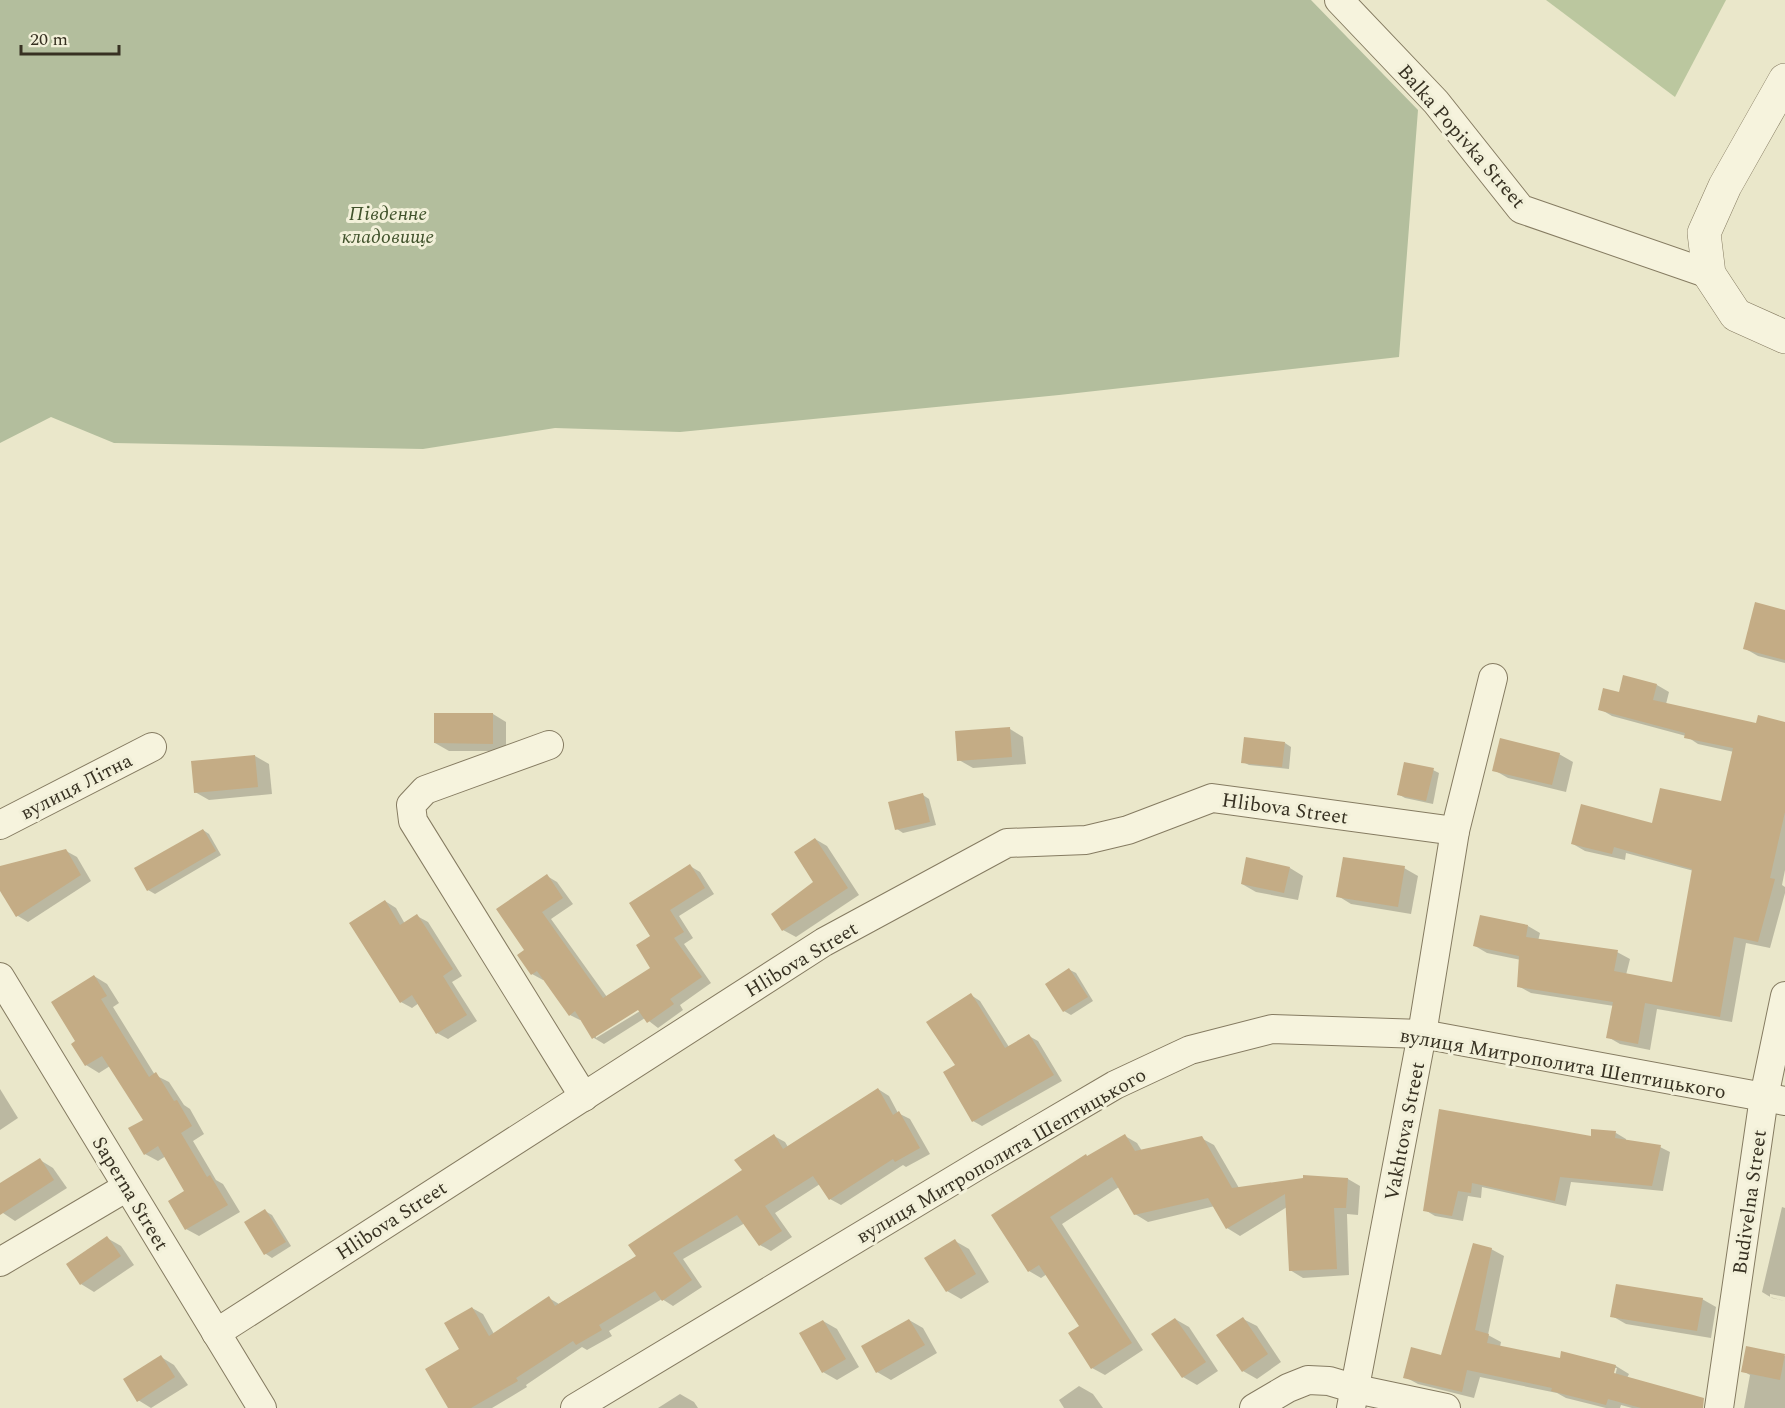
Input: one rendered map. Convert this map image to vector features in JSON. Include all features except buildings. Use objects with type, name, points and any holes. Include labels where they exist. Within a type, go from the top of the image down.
[{"type":"street","name":"Balka Popivka Street","points":[[1339,0],[1436,102],[1521,209],[1709,274]]},
{"type":"street","points":[[1785,80],[1725,186],[1704,233],[1709,274],[1736,315],[1785,337]]},
{"type":"street","name":"Vakhtova Street","points":[[1354,1399],[1422,1034],[1455,831],[1493,678]]},
{"type":"street","points":[[549,745],[425,790],[411,805],[413,821],[584,1097]]},
{"type":"street","name":"вулиця Літна","points":[[0,825],[152,747]]},
{"type":"street","name":"Hlibova Street","points":[[216,1333],[824,942],[1007,843],[1086,840],[1128,830],[1212,798],[1455,831]]},
{"type":"street","name":"Saperna Street","points":[[0,978],[262,1408]]},
{"type":"street","name":"Budivelna Street","points":[[1719,1408],[1775,1099],[1785,996]]},
{"type":"street","name":"вулиця Митрополита Шептицького","points":[[575,1408],[1115,1085],[1190,1050],[1272,1029],[1422,1034],[1775,1099]]},
{"type":"street","points":[[0,1262],[127,1187]]},
{"type":"street","points":[[1254,1408],[1288,1388],[1308,1380],[1329,1381],[1354,1399],[1446,1408]]},
{"type":"green space","name":"Південне кладовище","points":[[0,0],[1311,0],[1418,110],[1399,357],[1059,395],[680,432],[555,428],[423,449],[114,443],[51,417],[0,443]]},
{"type":"green space","points":[[1546,0],[1726,0],[1675,97]]}]
